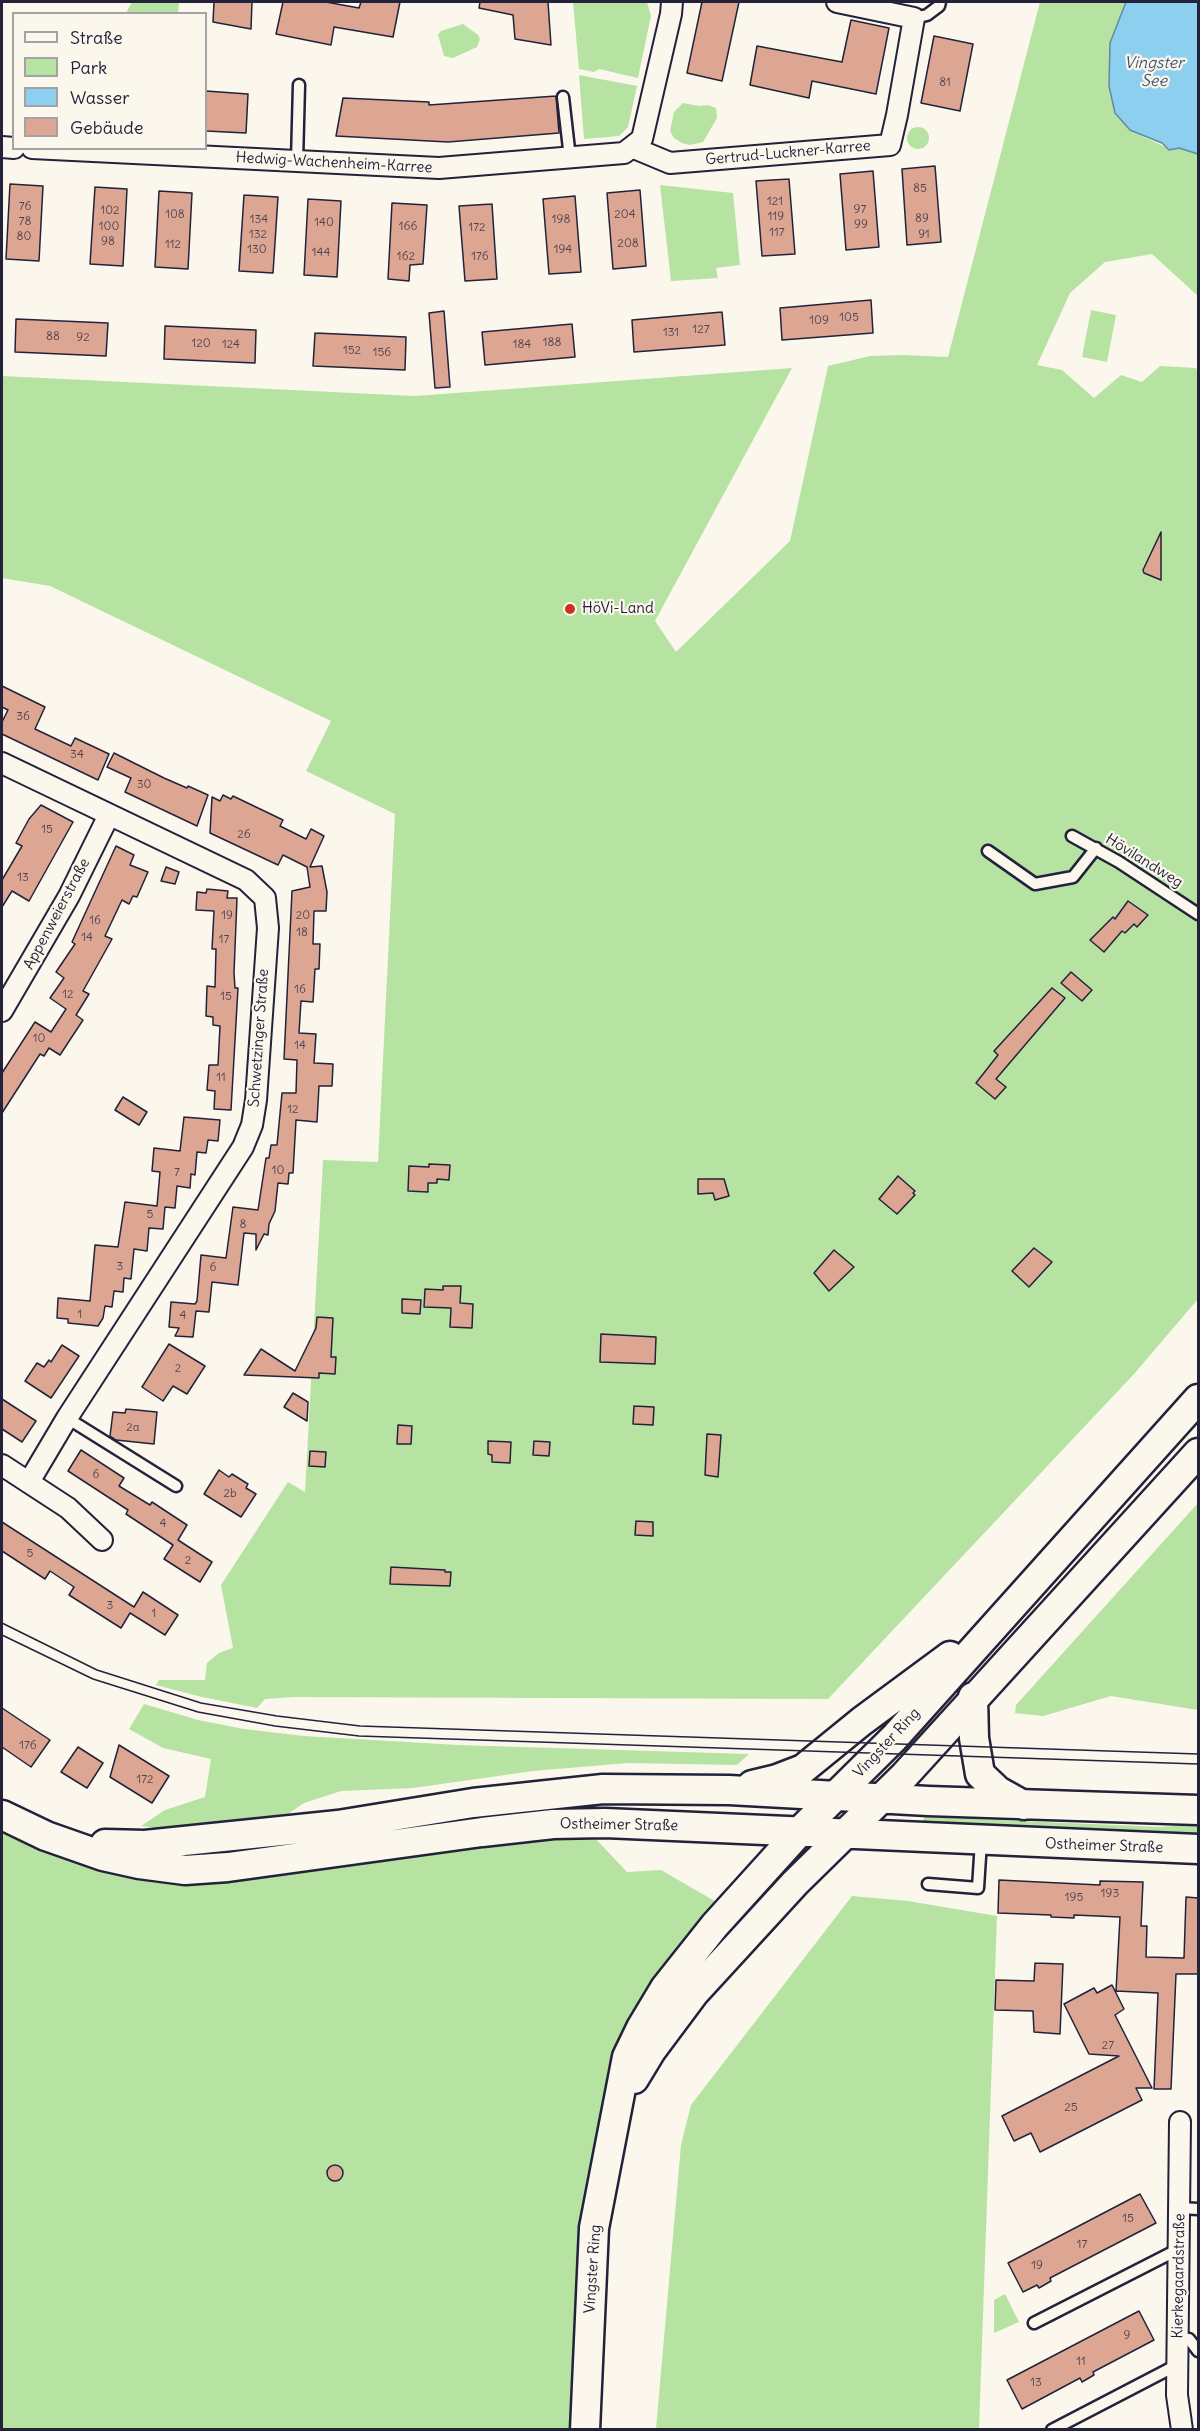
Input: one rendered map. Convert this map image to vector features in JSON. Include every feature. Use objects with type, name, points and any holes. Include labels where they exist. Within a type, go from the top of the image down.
[{"type":"main road","name":"Vingster Ring","points":[[585,2430],[594,2228],[627,2056],[665,1988],[715,1925],[801,1830],[894,1738],[1198,1399]]},
{"type":"main road","name":"Vingster Ring","points":[[616,2110],[651,2051],[695,1992],[795,1883],[882,1799],[1198,1453]]},
{"type":"main road","points":[[729,1790],[777,1779],[803,1769],[862,1721],[998,1621]]},
{"type":"main road","points":[[973,1697],[974,1738],[980,1774],[998,1791],[1023,1805]]},
{"type":"main road","name":"Ostheimer Straße","points":[[46,1836],[97,1844],[146,1845],[338,1825],[473,1803],[603,1789],[729,1790],[882,1799],[1198,1810]]},
{"type":"main road","name":"Ostheimer Straße","points":[[2,1815],[46,1836],[103,1856],[178,1869],[228,1867],[553,1824],[605,1823],[801,1830],[981,1841],[1198,1850]]},
{"type":"main road","points":[[178,1842],[172,1856],[178,1869]]},
{"type":"street","points":[[634,148],[642,139],[672,2]]},
{"type":"street","points":[[837,2],[914,18]]},
{"type":"street","name":"Gertrud-Luckner-Karree","points":[[634,148],[670,162],[890,145],[914,18]]},
{"type":"street","name":"Hedwig-Wachenheim-Karree","points":[[73,150],[439,168],[624,153],[634,148]]},
{"type":"street","name":"Schwetzinger Straße","points":[[2,764],[246,880],[265,898],[268,928],[260,1054],[252,1125],[243,1147],[67,1418],[29,1482]]},
{"type":"street","name":"Appenweierstraße","points":[[2,1011],[69,896],[109,815]]},
{"type":"street","points":[[2,1465],[68,1508],[102,1540]]},
{"type":"street","name":"Kierkegaardstraße","points":[[1180,2122],[1189,2208],[1179,2249],[1177,2396],[1182,2430]]},
{"type":"lane","points":[[914,18],[927,15],[939,6],[940,2]]},
{"type":"lane","points":[[297,161],[299,85]]},
{"type":"lane","points":[[563,97],[570,158]]},
{"type":"lane","name":"Hövilandweg","points":[[1072,836],[1096,848],[1198,914]]},
{"type":"lane","points":[[988,852],[1035,884],[1072,877],[1096,848]]},
{"type":"lane","points":[[67,1418],[176,1486]]},
{"type":"lane","points":[[928,1884],[978,1888],[981,1841]]},
{"type":"lane","points":[[1034,2322],[1179,2249]]},
{"type":"lane","points":[[1178,2338],[1189,2339],[1198,2351]]},
{"type":"lane","points":[[1052,2430],[1177,2365]]},
{"type":"green space","points":[[132,2],[179,2],[178,12],[127,12]]},
{"type":"green space","points":[[573,2],[647,2],[651,16],[638,78],[599,69],[594,72],[579,69]]},
{"type":"green space","points":[[1040,2],[1126,2],[1109,60],[1109,86],[1115,113],[1130,130],[1171,150],[1179,148],[1198,154],[1198,296],[1152,254],[1105,262],[1070,293],[1037,365],[1062,370],[1094,398],[1121,375],[1142,382],[1160,366],[1196,368],[1198,373],[1198,1299],[1134,1374],[828,1699],[293,1697],[265,1699],[257,1708],[156,1685],[159,1680],[205,1680],[207,1663],[219,1653],[233,1648],[221,1585],[288,1482],[305,1492],[323,1160],[378,1162],[395,814],[306,771],[331,721],[50,586],[2,578],[2,376],[415,396],[792,368],[655,621],[676,652],[790,541],[828,366],[870,356],[948,357]]},
{"type":"green space","points":[[463,24],[478,35],[480,39],[477,47],[453,58],[444,56],[438,35],[441,31]]},
{"type":"green space","points":[[579,75],[637,86],[628,127],[619,136],[584,139]]},
{"type":"green space","points":[[683,103],[716,108],[717,118],[703,142],[690,145],[682,143],[674,138],[670,131],[674,112]]},
{"type":"green space","points":[[918,127],[926,130],[929,138],[926,146],[918,149],[910,146],[907,138],[910,130]]},
{"type":"green space","points":[[660,185],[733,193],[740,265],[716,268],[718,278],[671,281]]},
{"type":"green space","points":[[1091,310],[1116,315],[1107,362],[1082,357]]},
{"type":"green space","points":[[1198,1503],[1198,1710],[1111,1696],[1043,1716],[1015,1713],[1016,1705]]},
{"type":"green space","points":[[144,1704],[198,1720],[244,1729],[304,1736],[458,1745],[749,1754],[737,1765],[628,1763],[533,1771],[413,1788],[341,1791],[304,1803],[288,1814],[260,1820],[170,1830],[141,1826],[165,1810],[205,1797],[211,1759],[163,1748],[129,1729]]},
{"type":"green space","points":[[925,1817],[1161,1827],[1198,1824],[1198,1839],[917,1828]]},
{"type":"green space","points":[[2,1829],[128,1873],[590,1833],[627,1872],[661,1870],[718,1903],[603,2106],[586,2204],[574,2429],[2,2429]]},
{"type":"green space","points":[[852,1896],[908,1901],[997,1916],[979,2429],[656,2429],[681,2145],[691,2105]]},
{"type":"green space","points":[[1005,2294],[1019,2322],[994,2333],[994,2300]]},
{"type":"water","name":"Vingster See","points":[[1126,2],[1198,2],[1198,154],[1179,148],[1169,150],[1162,143],[1130,130],[1115,113],[1109,86],[1110,43]]},
{"type":"building","points":[[214,2],[252,2],[251,29],[213,22]]},
{"type":"building","points":[[283,2],[326,2],[359,8],[361,2],[400,2],[393,37],[334,27],[331,45],[276,34]]},
{"type":"building","points":[[480,2],[548,2],[551,45],[515,39],[513,15],[479,8]]},
{"type":"building","points":[[702,2],[739,2],[722,81],[687,73]]},
{"type":"building","points":[[851,20],[889,28],[876,94],[812,81],[809,98],[750,85],[757,46],[842,62]]},
{"type":"building","points":[[934,36],[973,44],[960,111],[921,103]]},
{"type":"building","points":[[207,91],[248,94],[246,133],[207,131]]},
{"type":"building","points":[[556,96],[559,133],[448,142],[336,136],[343,98],[429,102],[429,105]]},
{"type":"building","points":[[935,166],[941,242],[907,245],[902,169]]},
{"type":"building","points":[[873,171],[879,247],[846,250],[840,174]]},
{"type":"building","points":[[789,179],[795,254],[762,256],[756,181]]},
{"type":"building","points":[[10,184],[43,186],[39,261],[6,259]]},
{"type":"building","points":[[95,187],[127,189],[123,266],[90,264]]},
{"type":"building","points":[[640,190],[646,266],[613,269],[607,193]]},
{"type":"building","points":[[159,191],[192,193],[188,269],[155,267]]},
{"type":"building","points":[[244,195],[278,197],[273,273],[239,271]]},
{"type":"building","points":[[575,196],[581,272],[549,274],[543,199]]},
{"type":"building","points":[[308,199],[341,201],[337,277],[304,275]]},
{"type":"building","points":[[392,203],[427,205],[423,264],[410,265],[409,281],[388,279]]},
{"type":"building","points":[[492,204],[497,279],[465,281],[459,206]]},
{"type":"building","points":[[871,300],[873,333],[782,340],[780,308]]},
{"type":"building","points":[[444,311],[450,387],[435,388],[429,313]]},
{"type":"building","points":[[722,312],[725,345],[634,352],[632,320]]},
{"type":"building","points":[[16,319],[108,323],[106,356],[15,352]]},
{"type":"building","points":[[572,324],[575,357],[485,365],[482,332]]},
{"type":"building","points":[[165,326],[256,330],[255,363],[164,359]]},
{"type":"building","points":[[315,333],[406,337],[405,370],[313,366]]},
{"type":"building","points":[[1161,532],[1161,580],[1144,573],[1143,570]]},
{"type":"building","points":[[2,686],[45,707],[35,729],[71,746],[75,738],[109,754],[98,780],[2,734],[2,722],[8,710],[2,707]]},
{"type":"building","points":[[114,753],[164,778],[208,795],[197,826],[125,792],[131,778],[107,767]]},
{"type":"building","points":[[223,795],[231,799],[233,796],[283,820],[280,826],[306,839],[311,829],[324,836],[310,867],[322,866],[327,892],[326,911],[314,911],[313,944],[320,944],[319,969],[315,969],[313,1002],[301,1001],[299,1033],[316,1034],[314,1063],[333,1064],[332,1086],[319,1086],[317,1122],[296,1120],[293,1173],[289,1173],[288,1184],[278,1183],[275,1211],[269,1224],[268,1235],[264,1234],[256,1250],[256,1234],[244,1233],[238,1285],[212,1282],[209,1312],[196,1311],[193,1337],[175,1336],[179,1328],[169,1327],[171,1302],[195,1304],[197,1301],[201,1255],[226,1258],[233,1207],[258,1210],[266,1158],[269,1158],[271,1145],[277,1145],[282,1093],[296,1093],[297,1060],[284,1059],[292,891],[310,887],[307,867],[283,855],[278,865],[210,833],[212,797],[220,801]]},
{"type":"building","points":[[41,805],[73,822],[29,901],[12,891],[2,907],[2,880],[22,846],[16,843],[29,819]]},
{"type":"building","points":[[116,846],[134,855],[130,865],[148,872],[137,897],[133,896],[129,904],[122,900],[105,936],[112,939],[83,991],[89,994],[76,1015],[83,1020],[60,1055],[49,1048],[44,1056],[40,1054],[2,1113],[2,1073],[35,1022],[51,1032],[66,1009],[50,998],[64,978],[56,972],[75,944],[72,942]]},
{"type":"building","points":[[166,867],[179,872],[175,884],[161,881]]},
{"type":"building","points":[[207,889],[228,891],[227,898],[237,898],[234,973],[235,988],[238,988],[231,1110],[214,1109],[215,1091],[207,1090],[209,1065],[218,1065],[220,1026],[213,1025],[213,1017],[206,1016],[207,986],[215,987],[216,949],[212,949],[214,911],[196,910],[197,892],[206,893]]},
{"type":"building","points":[[1128,901],[1148,915],[1137,927],[1134,924],[1125,933],[1122,931],[1104,952],[1090,940],[1113,917],[1115,919]]},
{"type":"building","points":[[1071,972],[1092,990],[1082,1001],[1061,983]]},
{"type":"building","points":[[1052,988],[1065,998],[996,1079],[1006,1087],[995,1099],[976,1083],[998,1055],[994,1051]]},
{"type":"building","points":[[123,1097],[147,1112],[139,1125],[115,1110]]},
{"type":"building","points":[[184,1117],[220,1120],[218,1141],[208,1140],[206,1153],[197,1152],[195,1175],[191,1174],[190,1188],[177,1186],[175,1208],[165,1207],[163,1229],[149,1228],[147,1251],[134,1249],[131,1279],[124,1278],[123,1292],[114,1291],[112,1307],[105,1306],[103,1318],[98,1326],[68,1323],[68,1319],[57,1318],[58,1298],[90,1301],[95,1245],[118,1247],[125,1202],[157,1206],[160,1172],[152,1171],[154,1148],[180,1151]]},
{"type":"building","points":[[429,1164],[450,1165],[449,1180],[437,1179],[437,1183],[428,1183],[428,1192],[408,1191],[409,1166],[429,1167]]},
{"type":"building","points":[[898,1176],[915,1191],[913,1193],[915,1195],[897,1214],[879,1199]]},
{"type":"building","points":[[698,1179],[724,1179],[729,1196],[715,1200],[713,1193],[698,1194]]},
{"type":"building","points":[[1034,1248],[1052,1262],[1029,1287],[1012,1271]]},
{"type":"building","points":[[834,1250],[854,1267],[829,1291],[814,1273]]},
{"type":"building","points":[[443,1286],[461,1286],[460,1303],[473,1304],[472,1328],[450,1327],[451,1308],[424,1307],[425,1289],[443,1290]]},
{"type":"building","points":[[402,1299],[421,1300],[420,1314],[402,1313]]},
{"type":"building","points":[[317,1317],[333,1318],[331,1357],[336,1357],[335,1374],[319,1373],[319,1378],[244,1375],[261,1349],[295,1371],[316,1328]]},
{"type":"building","points":[[601,1334],[656,1337],[655,1364],[600,1362]]},
{"type":"building","points":[[169,1344],[205,1366],[187,1394],[173,1386],[163,1401],[142,1387]]},
{"type":"building","points":[[62,1345],[79,1356],[51,1398],[25,1381],[37,1363],[44,1367],[49,1360],[51,1362]]},
{"type":"building","points":[[293,1393],[308,1402],[307,1421],[284,1407]]},
{"type":"building","points":[[2,1399],[36,1421],[22,1442],[2,1429]]},
{"type":"building","points":[[634,1406],[654,1407],[653,1425],[633,1424]]},
{"type":"building","points":[[126,1409],[157,1412],[154,1444],[116,1440],[110,1436],[113,1412],[125,1413]]},
{"type":"building","points":[[398,1425],[412,1426],[411,1444],[397,1444]]},
{"type":"building","points":[[707,1434],[721,1435],[718,1477],[705,1475]]},
{"type":"building","points":[[488,1441],[511,1442],[510,1463],[492,1462],[492,1455],[488,1454]]},
{"type":"building","points":[[534,1441],[550,1442],[549,1456],[533,1455]]},
{"type":"building","points":[[81,1450],[124,1478],[119,1486],[150,1505],[152,1502],[187,1525],[178,1540],[212,1562],[200,1582],[164,1559],[173,1545],[126,1514],[128,1510],[68,1471]]},
{"type":"building","points":[[310,1451],[326,1452],[325,1467],[309,1466]]},
{"type":"building","points":[[219,1470],[229,1477],[232,1474],[248,1484],[246,1488],[256,1494],[241,1517],[204,1494]]},
{"type":"building","points":[[636,1521],[653,1522],[653,1536],[635,1535]]},
{"type":"building","points":[[2,1522],[134,1607],[143,1592],[178,1615],[165,1635],[130,1613],[121,1628],[69,1595],[74,1587],[50,1571],[45,1579],[2,1551]]},
{"type":"building","points":[[391,1567],[445,1570],[445,1572],[451,1572],[450,1586],[390,1584]]},
{"type":"building","points":[[2,1708],[50,1740],[31,1767],[2,1747]]},
{"type":"building","points":[[119,1745],[169,1776],[152,1803],[110,1777]]},
{"type":"building","points":[[78,1747],[103,1763],[87,1788],[61,1772]]},
{"type":"building","points":[[999,1880],[1100,1885],[1100,1881],[1143,1882],[1141,1926],[1147,1926],[1146,1957],[1184,1958],[1186,1897],[1198,1898],[1198,1974],[1176,1974],[1171,2089],[1154,2089],[1158,1993],[1116,1991],[1120,1917],[1074,1915],[1074,1918],[998,1913]]},
{"type":"building","points":[[1035,1963],[1063,1964],[1060,2034],[1034,2032],[1033,2011],[995,2010],[996,1980],[1034,1981]]},
{"type":"building","points":[[1112,1985],[1124,2009],[1115,2015],[1152,2088],[1136,2088],[1142,2100],[1040,2152],[1031,2133],[1014,2141],[1002,2116],[1119,2056],[1089,2054],[1064,2004],[1094,1988],[1097,1993]]},
{"type":"building","points":[[335,2165],[343,2173],[335,2181],[327,2173]]},
{"type":"building","points":[[1140,2194],[1156,2223],[1050,2278],[1051,2281],[1039,2288],[1037,2285],[1023,2292],[1008,2263]]},
{"type":"building","points":[[1139,2311],[1154,2340],[1093,2372],[1094,2375],[1082,2382],[1080,2378],[1022,2409],[1007,2380]]},
{"type":"tram line","points":[[2,1623],[97,1670],[201,1703],[277,1716],[360,1726],[1198,1754]]},
{"type":"tram line","points":[[2,1635],[93,1679],[198,1712],[275,1726],[359,1736],[1198,1764]]},
{"type":"place","name":"HöVi-Land","points":[[570,609]]}]
